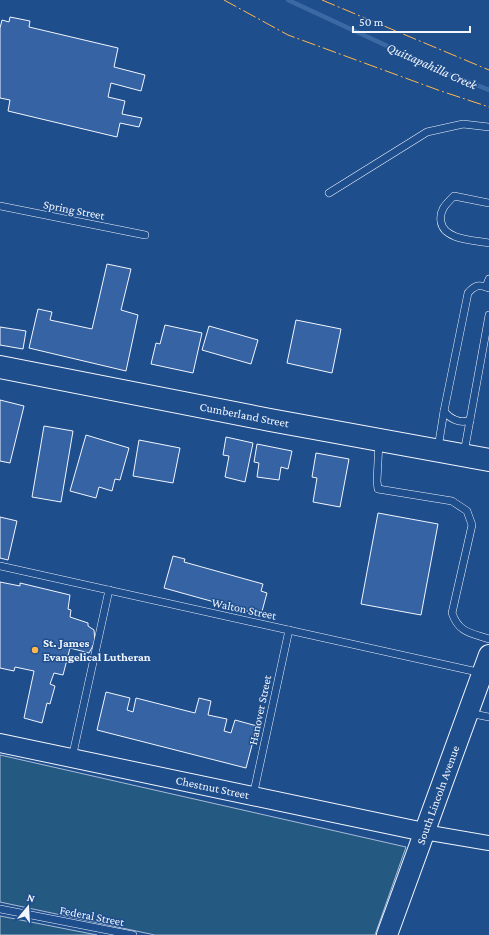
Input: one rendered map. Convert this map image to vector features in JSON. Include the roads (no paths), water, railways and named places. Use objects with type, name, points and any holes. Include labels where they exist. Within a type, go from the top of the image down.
[{"type":"highway","name":"Cumberland Street","points":[[0,367],[489,460]]},
{"type":"main road","name":"South Lincoln Avenue","points":[[386,935],[486,664]]},
{"type":"street","name":"Chestnut Street","points":[[0,743],[424,832]]},
{"type":"street","points":[[424,832],[489,843]]},
{"type":"lane","points":[[329,193],[427,132],[462,124],[489,127]]},
{"type":"lane","points":[[489,203],[454,196],[444,205],[440,215],[442,228],[450,235],[489,243]]},
{"type":"lane","name":"Spring Street","points":[[0,206],[145,235]]},
{"type":"lane","points":[[438,451],[444,411],[468,293],[474,286],[480,285],[488,287],[489,279]]},
{"type":"lane","points":[[464,455],[489,315]]},
{"type":"lane","points":[[444,411],[448,417],[456,420],[466,422],[470,420]]},
{"type":"lane","points":[[379,440],[378,489],[452,501],[467,511],[472,525],[452,613],[456,624],[463,630],[489,639]]},
{"type":"lane","name":"Walton Street","points":[[0,566],[289,630],[486,664]]},
{"type":"lane","points":[[72,758],[109,590]]},
{"type":"lane","name":"Hanover Street","points":[[253,796],[289,630]]},
{"type":"lane","points":[[468,713],[489,717]]},
{"type":"lane","name":"Federal Street","points":[[0,908],[133,935]]},
{"type":"waterway","name":"Quittapahilla Creek","points":[[288,0],[441,71],[489,90]]},
{"type":"place","name":"St. James Evangelical Lutheran","points":[[35,650]]}]
